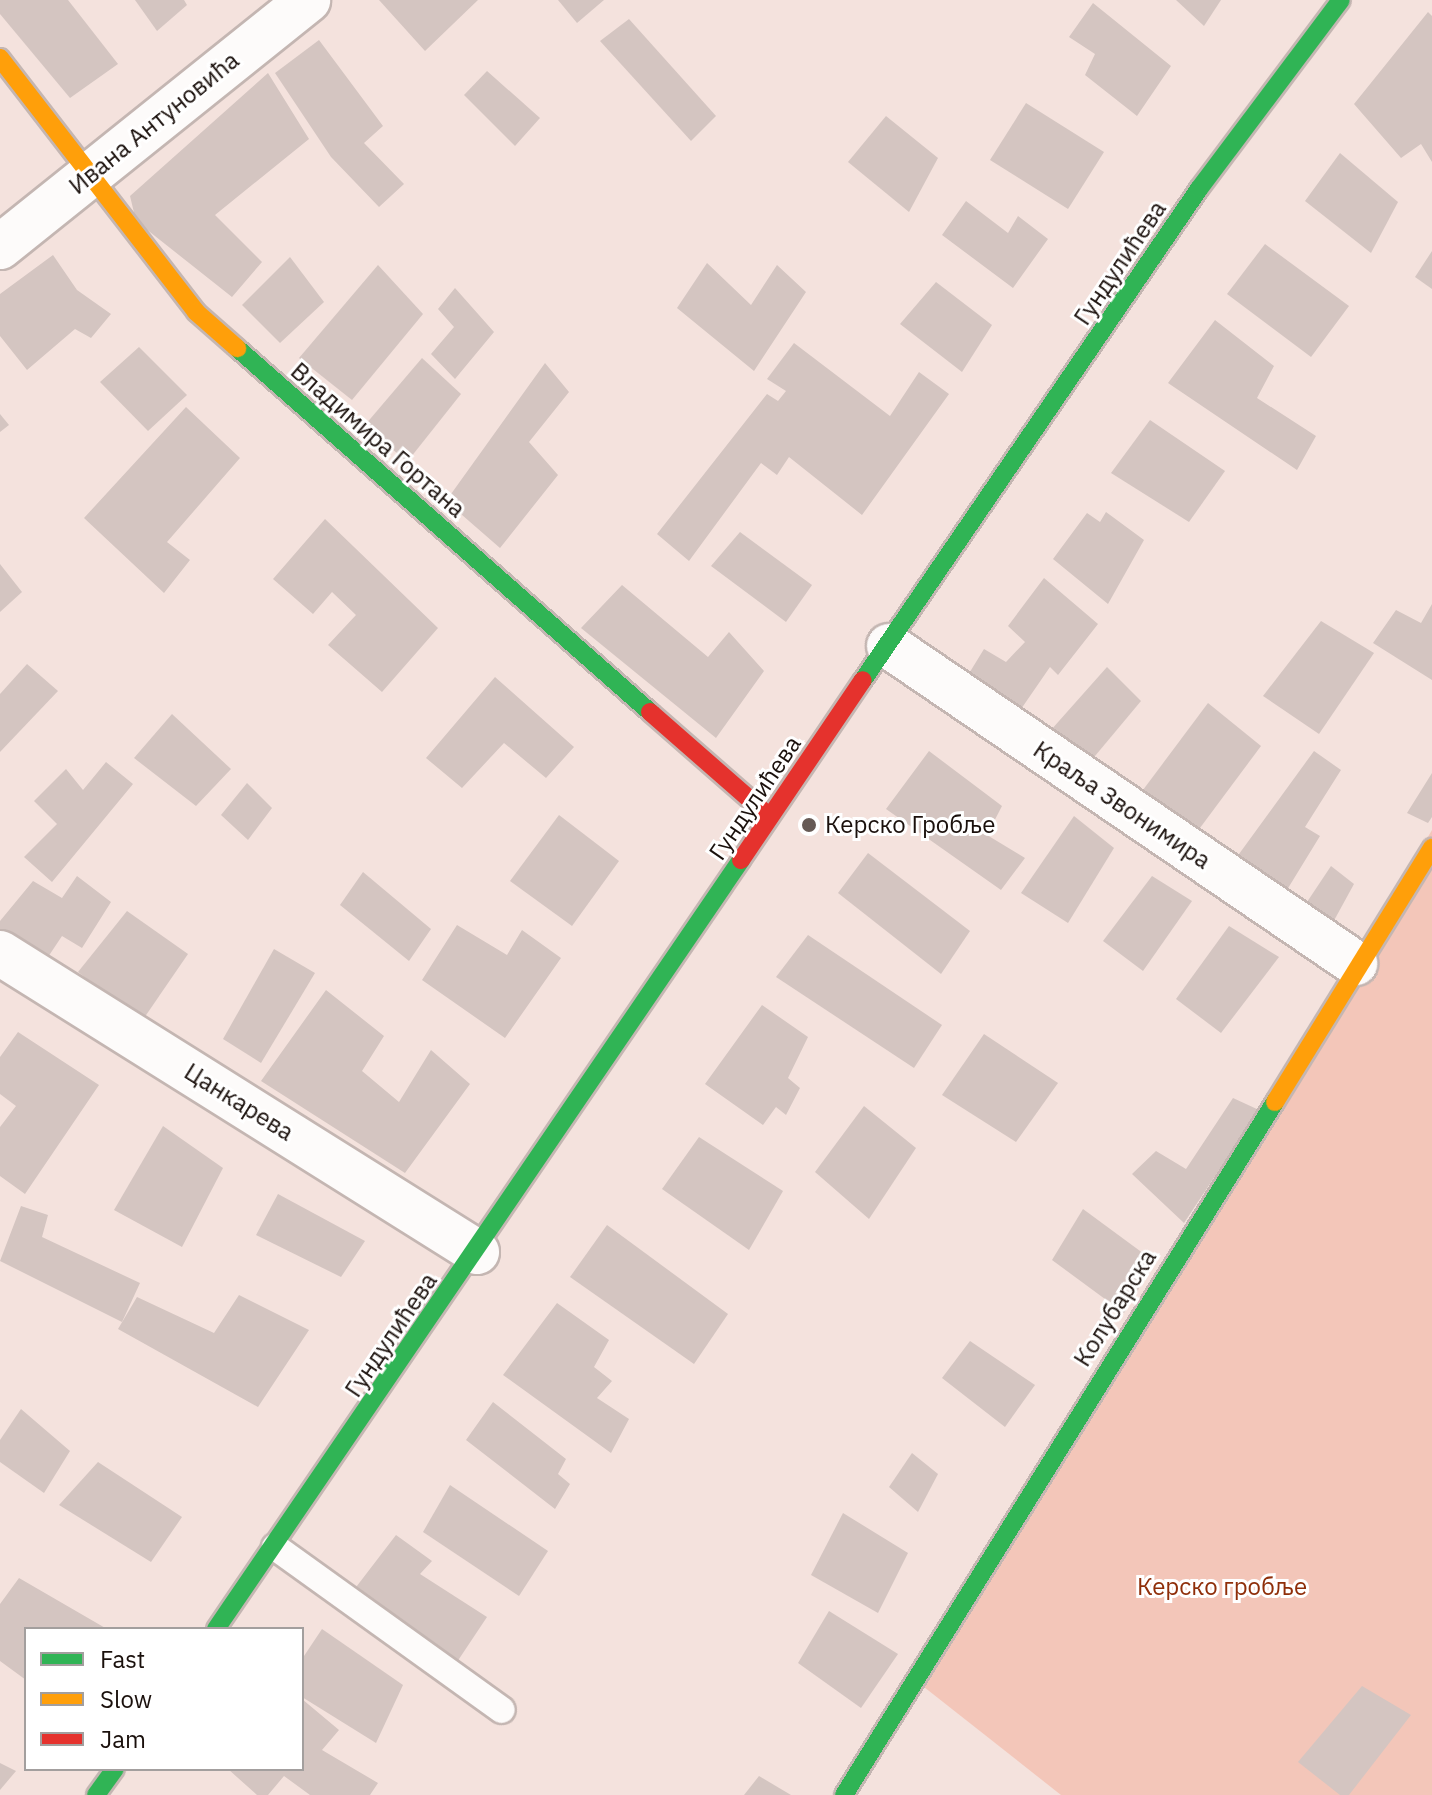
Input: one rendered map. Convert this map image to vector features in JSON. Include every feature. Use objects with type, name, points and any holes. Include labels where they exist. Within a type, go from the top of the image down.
[{"type":"street","name":"Ивана Антуновића","points":[[0,247],[308,0]]},
{"type":"street","name":"Гундулићева","points":[[217,1627],[477,1252],[1199,189],[1341,0]]},
{"type":"street","name":"Владимира Гортана","points":[[0,58],[196,312],[770,817]]},
{"type":"street","name":"Краља Звонимира","points":[[889,646],[1355,963]]},
{"type":"street","name":"Колубарска","points":[[844,1795],[1355,963],[1432,848]]},
{"type":"street","name":"Цанкарева","points":[[0,953],[477,1252]]},
{"type":"street","points":[[96,1795],[114,1771]]},
{"type":"lane","points":[[275,1547],[502,1710]]},
{"type":"green space","name":"Керско гробље","points":[[1432,830],[1432,1795],[1061,1795],[924,1687]]},
{"type":"building","points":[[0,0],[68,0],[118,64],[70,98],[0,14]]},
{"type":"building","points":[[135,0],[184,0],[187,5],[157,31]]},
{"type":"building","points":[[379,0],[478,0],[425,51]]},
{"type":"building","points":[[558,0],[604,0],[577,23]]},
{"type":"building","points":[[1176,0],[1221,0],[1204,26]]},
{"type":"building","points":[[1093,3],[1171,66],[1137,116],[1085,75],[1095,54],[1069,37]]},
{"type":"building","points":[[1428,12],[1432,16],[1432,162],[1421,144],[1401,158],[1354,104]]},
{"type":"building","points":[[629,19],[716,116],[691,141],[600,41]]},
{"type":"building","points":[[319,40],[383,126],[364,143],[404,184],[379,207],[331,157],[275,73]]},
{"type":"building","points":[[487,71],[540,118],[515,146],[464,95]]},
{"type":"building","points":[[268,73],[309,139],[215,215],[262,262],[232,297],[136,221],[130,196]]},
{"type":"building","points":[[1026,103],[1104,152],[1068,209],[990,160]]},
{"type":"building","points":[[886,116],[938,158],[909,212],[848,162]]},
{"type":"building","points":[[1340,153],[1398,202],[1371,253],[1305,201]]},
{"type":"building","points":[[966,201],[1008,233],[1018,216],[1048,239],[1013,288],[942,235]]},
{"type":"building","points":[[1265,244],[1349,306],[1311,357],[1227,294]]},
{"type":"building","points":[[1432,251],[1432,289],[1415,277]]},
{"type":"building","points":[[53,255],[77,290],[111,314],[91,338],[75,329],[27,370],[0,336],[0,294]]},
{"type":"building","points":[[290,257],[324,302],[280,343],[242,305]]},
{"type":"building","points":[[707,263],[751,305],[777,265],[806,292],[754,371],[677,308]]},
{"type":"building","points":[[378,265],[423,314],[352,400],[299,358]]},
{"type":"building","points":[[936,282],[992,325],[962,372],[900,324]]},
{"type":"building","points":[[455,288],[494,332],[455,379],[431,354],[454,327],[438,309]]},
{"type":"building","points":[[1215,320],[1274,366],[1257,398],[1316,436],[1297,470],[1168,383]]},
{"type":"building","points":[[794,343],[890,416],[919,372],[949,394],[862,515],[789,457],[777,475],[761,463],[689,561],[657,534],[767,394],[778,401],[786,391],[767,379]]},
{"type":"building","points":[[139,347],[187,395],[148,431],[100,382]]},
{"type":"building","points":[[422,358],[461,394],[407,462],[365,425]]},
{"type":"building","points":[[545,363],[569,392],[529,442],[558,475],[500,548],[446,501]]},
{"type":"building","points":[[186,407],[240,458],[167,542],[190,560],[164,593],[84,518]]},
{"type":"building","points":[[0,414],[9,425],[0,432]]},
{"type":"building","points":[[1150,420],[1225,471],[1189,522],[1111,473]]},
{"type":"building","points":[[1106,512],[1144,540],[1108,604],[1053,559],[1087,513],[1100,522]]},
{"type":"building","points":[[325,519],[438,628],[382,692],[328,645],[356,615],[332,592],[313,614],[273,579]]},
{"type":"building","points":[[740,532],[812,585],[786,622],[711,566]]},
{"type":"building","points":[[0,564],[22,592],[0,612]]},
{"type":"building","points":[[1044,578],[1098,624],[1058,675],[1050,667],[1019,712],[965,680],[984,649],[1006,662],[1025,642],[1008,626]]},
{"type":"building","points":[[622,585],[708,657],[729,632],[764,671],[716,738],[581,628]]},
{"type":"building","points":[[1432,604],[1432,680],[1373,643],[1396,610],[1421,623]]},
{"type":"building","points":[[1321,621],[1374,653],[1319,734],[1263,696]]},
{"type":"building","points":[[27,664],[58,691],[0,752],[0,694]]},
{"type":"building","points":[[1107,667],[1141,701],[1090,762],[1051,730]]},
{"type":"building","points":[[495,677],[574,747],[546,778],[504,743],[462,788],[426,758]]},
{"type":"building","points":[[1208,703],[1261,746],[1194,836],[1137,798]]},
{"type":"building","points":[[172,714],[231,769],[196,806],[134,758]]},
{"type":"building","points":[[929,751],[1002,806],[987,835],[1025,858],[1001,890],[886,809]]},
{"type":"building","points":[[1314,751],[1341,770],[1305,827],[1320,836],[1282,898],[1231,865]]},
{"type":"building","points":[[106,762],[133,784],[52,882],[24,857],[57,824],[34,801],[66,769],[83,790]]},
{"type":"building","points":[[1432,773],[1432,817],[1428,823],[1407,813]]},
{"type":"building","points":[[247,783],[272,808],[248,840],[221,815]]},
{"type":"building","points":[[559,815],[619,861],[572,926],[510,881]]},
{"type":"building","points":[[1074,816],[1114,848],[1068,923],[1021,893]]},
{"type":"building","points":[[868,853],[970,931],[941,974],[838,893]]},
{"type":"building","points":[[1331,866],[1354,884],[1331,926],[1305,905]]},
{"type":"building","points":[[363,872],[431,929],[409,961],[340,905]]},
{"type":"building","points":[[77,876],[111,902],[82,948],[62,936],[44,963],[0,939],[0,921],[33,881],[62,898]]},
{"type":"building","points":[[1152,876],[1192,901],[1143,971],[1103,941]]},
{"type":"building","points":[[127,911],[188,954],[142,1021],[78,972]]},
{"type":"building","points":[[457,925],[507,955],[522,930],[561,958],[505,1038],[422,980]]},
{"type":"building","points":[[1229,926],[1279,957],[1221,1033],[1176,999]]},
{"type":"building","points":[[808,935],[942,1025],[914,1068],[776,977]]},
{"type":"building","points":[[274,949],[315,973],[261,1063],[223,1039]]},
{"type":"building","points":[[326,990],[384,1036],[362,1071],[399,1102],[431,1050],[470,1084],[405,1173],[261,1081]]},
{"type":"building","points":[[762,1005],[808,1037],[788,1078],[800,1088],[786,1115],[776,1107],[763,1125],[705,1084]]},
{"type":"building","points":[[18,1032],[99,1085],[25,1194],[0,1176],[0,1127],[16,1106],[0,1094],[0,1057]]},
{"type":"building","points":[[984,1034],[1058,1083],[1016,1142],[942,1095]]},
{"type":"building","points":[[1233,1098],[1259,1110],[1184,1223],[1132,1174],[1156,1151],[1186,1169]]},
{"type":"building","points":[[864,1106],[916,1148],[869,1219],[815,1172]]},
{"type":"building","points":[[163,1126],[223,1168],[182,1247],[114,1210]]},
{"type":"building","points":[[699,1137],[783,1191],[749,1250],[662,1189]]},
{"type":"building","points":[[278,1194],[365,1241],[341,1277],[256,1235]]},
{"type":"building","points":[[21,1206],[48,1215],[42,1237],[140,1283],[122,1322],[0,1261]]},
{"type":"building","points":[[1083,1209],[1155,1262],[1124,1313],[1052,1260]]},
{"type":"building","points":[[607,1225],[728,1314],[694,1364],[570,1277]]},
{"type":"building","points":[[239,1295],[309,1330],[258,1407],[118,1329],[137,1297],[214,1333]]},
{"type":"building","points":[[557,1303],[609,1340],[594,1367],[612,1381],[597,1398],[629,1419],[611,1453],[503,1375]]},
{"type":"building","points":[[970,1341],[1035,1385],[1005,1427],[942,1378]]},
{"type":"building","points":[[493,1402],[566,1459],[558,1474],[570,1484],[555,1509],[466,1440]]},
{"type":"building","points":[[21,1409],[70,1451],[44,1493],[0,1462],[0,1440]]},
{"type":"building","points":[[912,1453],[938,1474],[918,1512],[889,1487]]},
{"type":"building","points":[[98,1462],[182,1517],[151,1562],[59,1505]]},
{"type":"building","points":[[450,1485],[548,1551],[519,1596],[423,1532]]},
{"type":"building","points":[[843,1513],[908,1553],[878,1613],[811,1575]]},
{"type":"building","points":[[396,1535],[432,1561],[420,1574],[487,1617],[453,1668],[350,1595]]},
{"type":"building","points":[[19,1578],[104,1627],[24,1627],[24,1679],[0,1661],[0,1604]]},
{"type":"building","points":[[829,1611],[898,1654],[861,1708],[798,1663]]},
{"type":"building","points":[[322,1629],[403,1685],[376,1743],[304,1698],[304,1656]]},
{"type":"building","points":[[1362,1686],[1411,1715],[1349,1795],[1340,1795],[1298,1762]]},
{"type":"building","points":[[304,1701],[339,1730],[322,1750],[378,1783],[370,1795],[310,1795],[284,1776],[268,1795],[257,1795],[230,1771],[304,1771]]},
{"type":"building","points":[[0,1763],[16,1771],[0,1790]]},
{"type":"building","points":[[759,1776],[791,1795],[744,1795]]},
{"type":"traffic: fast","points":[[863,680],[1199,189],[1341,0]]},
{"type":"traffic: fast","points":[[237,348],[650,712]]},
{"type":"traffic: fast","points":[[217,1627],[741,860]]},
{"type":"traffic: fast","points":[[844,1795],[1275,1102]]},
{"type":"traffic: fast","points":[[96,1795],[114,1771]]},
{"type":"traffic: slow","points":[[0,58],[196,312],[237,348]]},
{"type":"traffic: slow","points":[[1275,1102],[1432,848]]},
{"type":"traffic: jam","points":[[741,860],[863,680]]},
{"type":"traffic: jam","points":[[650,712],[770,817]]},
{"type":"place","name":"Керско Гробље","points":[[809,825]]}]
